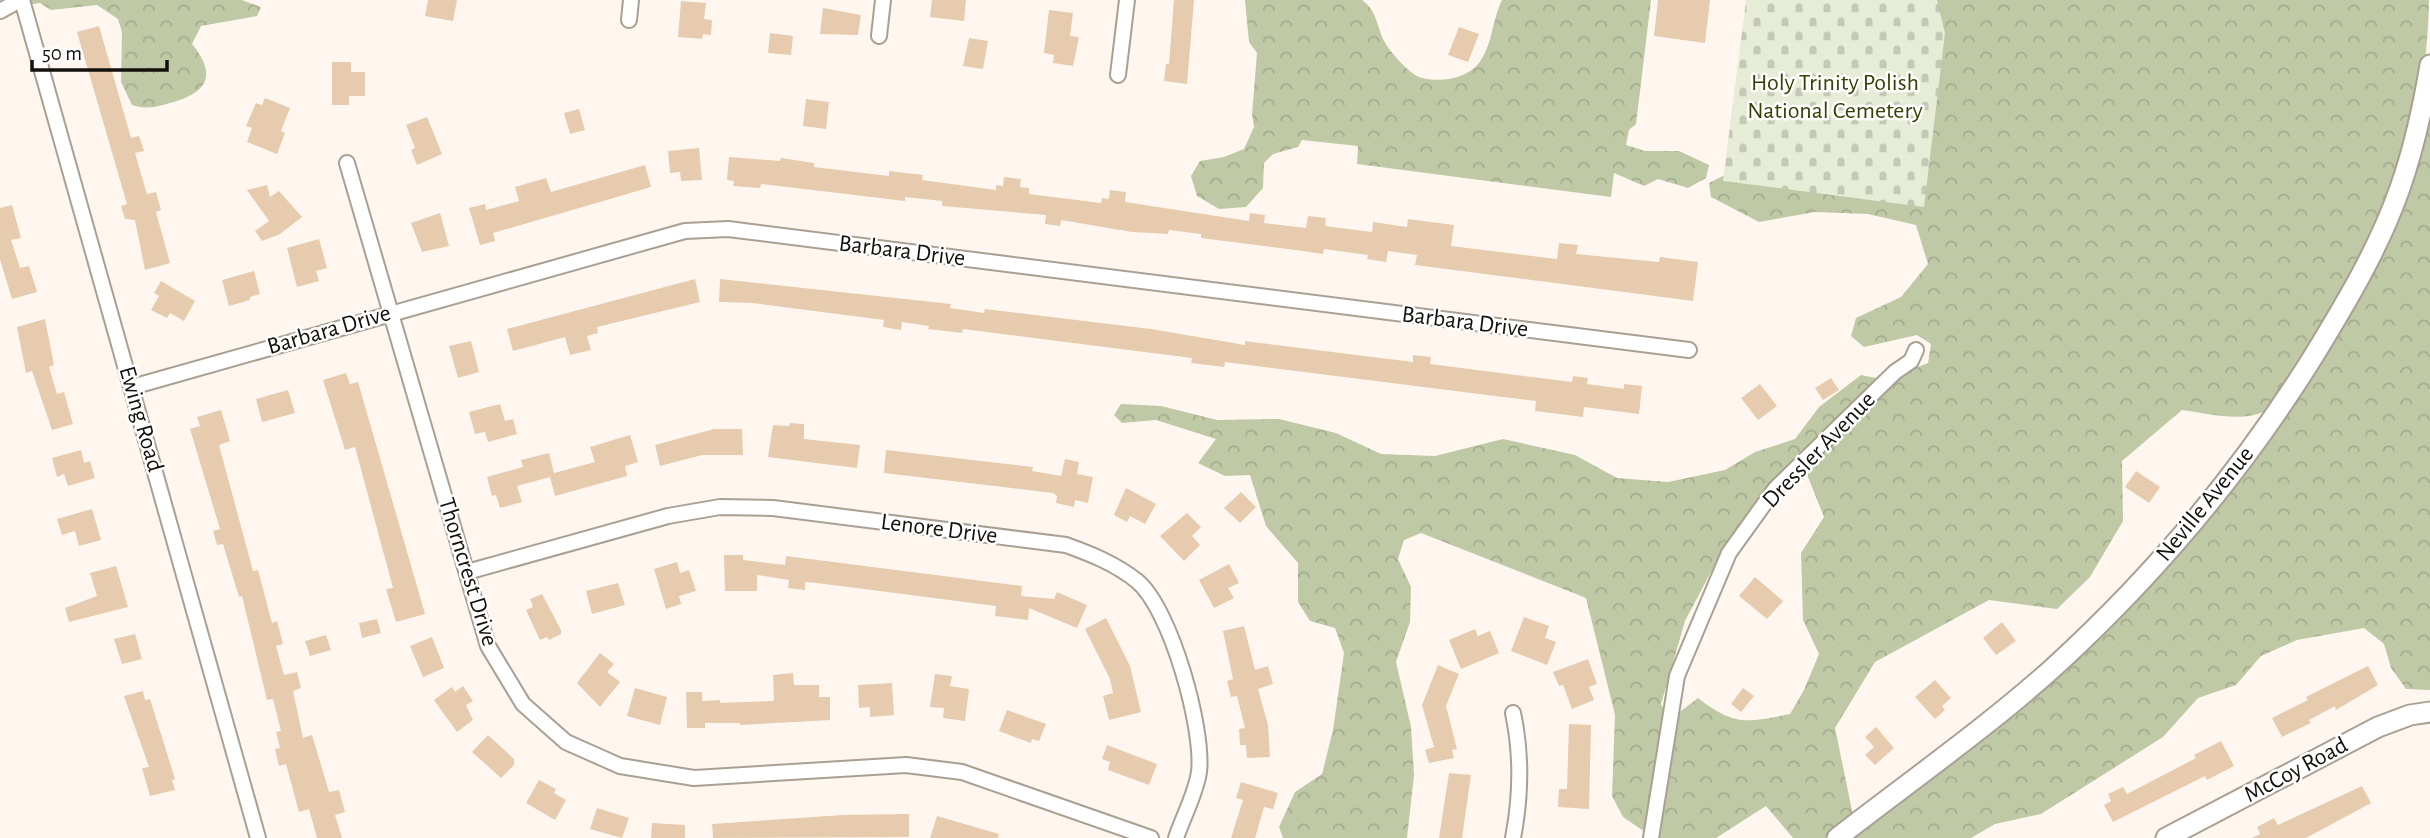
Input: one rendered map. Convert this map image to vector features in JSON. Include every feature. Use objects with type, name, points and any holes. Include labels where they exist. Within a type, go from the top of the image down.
[{"type":"street","points":[[0,11],[21,0]]},
{"type":"street","name":"Ewing Road","points":[[21,0],[258,838]]},
{"type":"street","points":[[629,20],[631,0]]},
{"type":"street","points":[[879,36],[883,0]]},
{"type":"street","points":[[1118,75],[1127,0]]},
{"type":"street","name":"Neville Avenue","points":[[1837,838],[2051,669],[2123,601],[2210,505],[2286,400],[2345,306],[2374,249],[2400,190],[2412,149],[2430,65]]},
{"type":"street","name":"Thorncrest Drive","points":[[347,163],[488,646],[523,704],[566,742],[620,766],[694,778],[906,765],[962,772],[1151,838]]},
{"type":"street","name":"Barbara Drive","points":[[132,387],[389,312],[685,231],[728,229],[1689,350]]},
{"type":"street","name":"Dressler Avenue","points":[[1651,838],[1677,676],[1729,553],[1775,489],[1895,372],[1911,361],[1916,350]]},
{"type":"street","name":"Lenore Drive","points":[[467,572],[668,516],[720,507],[772,508],[1066,545],[1101,558],[1139,583],[1168,625],[1196,722],[1199,772],[1176,838]]},
{"type":"street","name":"McCoy Road","points":[[2166,838],[2378,727],[2410,715],[2430,712]]},
{"type":"street","points":[[1513,713],[1519,743],[1520,778],[1513,838]]},
{"type":"green space","points":[[24,0],[242,0],[261,7],[257,16],[201,26],[192,44],[205,65],[205,82],[193,94],[183,99],[147,108],[132,105],[121,82],[122,32],[118,19],[97,5],[51,10],[40,3],[26,5]]},
{"type":"green space","points":[[1245,0],[1362,0],[1374,14],[1387,46],[1401,62],[1417,76],[1438,80],[1463,75],[1481,60],[1502,0],[1651,0],[1636,124],[1629,130],[1626,145],[1645,151],[1679,151],[1709,165],[1706,178],[1688,188],[1658,179],[1644,186],[1614,173],[1611,197],[1357,164],[1358,146],[1302,140],[1298,147],[1273,154],[1264,163],[1263,188],[1246,207],[1219,209],[1197,196],[1191,176],[1200,161],[1224,157],[1244,149],[1254,127],[1252,114],[1257,53],[1249,42]]},
{"type":"green space","name":"Holy Trinity Polish National Cemetery","points":[[1746,0],[1937,0],[1945,33],[1924,207],[1723,181]]},
{"type":"green space","points":[[1907,0],[2429,0],[2420,96],[2395,185],[2358,270],[2280,402],[2264,412],[2241,417],[2182,410],[2122,461],[2123,521],[2090,577],[2057,609],[1989,600],[1875,662],[1835,728],[1854,820],[1831,838],[1793,838],[1766,806],[1716,838],[1654,838],[1673,717],[1698,698],[1722,714],[1741,720],[1790,714],[1804,690],[1819,654],[1803,620],[1801,553],[1824,517],[1804,467],[1897,375],[1928,363],[1931,344],[1917,335],[1864,347],[1851,336],[1856,318],[1901,297],[1928,264],[1916,225],[1868,214],[1815,212],[1759,222],[1711,197],[1709,183],[1737,169]]},
{"type":"green space","points":[[2430,82],[2430,690],[2406,689],[2391,668],[2384,644],[2364,628],[2297,640],[2261,656],[2236,685],[2198,698],[2163,737],[2041,814],[1995,824],[1971,838],[1843,838],[2125,604],[2348,307]]},
{"type":"green space","points":[[1861,375],[1886,380],[1774,488],[1729,538],[1685,621],[1661,704],[1667,716],[1648,834],[1623,817],[1612,796],[1615,715],[1586,598],[1421,533],[1404,540],[1398,559],[1411,587],[1410,622],[1396,662],[1411,727],[1414,775],[1407,838],[1283,838],[1279,827],[1295,792],[1322,774],[1333,730],[1344,653],[1335,628],[1310,621],[1298,602],[1298,563],[1266,526],[1250,475],[1225,476],[1198,463],[1216,439],[1156,420],[1122,423],[1114,415],[1121,404],[1161,406],[1217,420],[1279,419],[1336,433],[1381,454],[1435,456],[1503,439],[1575,455],[1617,478],[1668,482],[1725,470],[1755,452],[1795,439],[1819,407]]},
{"type":"building","points":[[428,0],[457,0],[453,21],[425,16]]},
{"type":"building","points":[[932,0],[966,0],[964,21],[930,17]]},
{"type":"building","points":[[1174,0],[1194,0],[1187,84],[1164,81],[1166,64],[1169,64]]},
{"type":"building","points":[[1658,0],[1710,0],[1705,43],[1654,36]]},
{"type":"building","points":[[681,1],[706,3],[704,19],[712,20],[711,35],[703,34],[702,39],[678,37]]},
{"type":"building","points":[[823,8],[861,15],[858,35],[820,34]]},
{"type":"building","points":[[1049,10],[1073,13],[1070,36],[1079,37],[1073,66],[1053,63],[1054,55],[1044,53]]},
{"type":"building","points":[[99,26],[131,138],[139,136],[144,151],[135,153],[147,194],[156,192],[161,210],[156,212],[170,263],[145,270],[135,220],[125,219],[121,206],[127,204],[77,32]]},
{"type":"building","points":[[1459,27],[1479,34],[1468,62],[1448,55]]},
{"type":"building","points":[[770,33],[793,36],[791,55],[768,53]]},
{"type":"building","points":[[969,38],[988,41],[983,69],[963,66]]},
{"type":"building","points":[[332,62],[351,62],[351,72],[365,72],[365,96],[349,96],[349,105],[332,105]]},
{"type":"building","points":[[265,98],[290,108],[281,131],[285,133],[277,154],[247,142],[252,128],[246,126],[256,103],[262,105]]},
{"type":"building","points":[[806,99],[829,102],[826,129],[803,126]]},
{"type":"building","points":[[579,109],[585,130],[570,134],[564,113]]},
{"type":"building","points":[[427,117],[442,154],[417,165],[411,150],[415,148],[406,125]]},
{"type":"building","points":[[699,148],[702,180],[681,181],[680,172],[670,173],[668,151]]},
{"type":"building","points":[[729,157],[780,161],[781,158],[814,163],[814,167],[889,176],[889,171],[923,175],[922,180],[996,190],[996,185],[1003,186],[1004,177],[1021,179],[1020,187],[1029,188],[1029,194],[1101,203],[1102,198],[1109,199],[1110,190],[1126,192],[1125,202],[1249,221],[1250,213],[1265,215],[1264,223],[1306,228],[1308,216],[1326,218],[1325,226],[1372,232],[1373,222],[1407,227],[1408,219],[1454,225],[1451,246],[1557,259],[1559,243],[1578,245],[1576,254],[1659,262],[1660,257],[1698,262],[1693,301],[1415,265],[1417,255],[1388,251],[1386,262],[1367,259],[1368,255],[1324,249],[1323,254],[1201,238],[1201,234],[1169,230],[1168,234],[1132,232],[1061,220],[1060,226],[1045,224],[1046,215],[942,206],[942,201],[905,197],[905,201],[761,184],[760,188],[733,186],[734,181],[727,180]]},
{"type":"building","points":[[645,165],[651,187],[493,233],[495,241],[480,245],[469,208],[485,204],[486,210],[519,201],[515,187],[546,178],[551,192]]},
{"type":"building","points":[[267,185],[270,197],[279,191],[302,217],[280,234],[262,241],[255,231],[269,221],[247,190]]},
{"type":"building","points":[[12,205],[21,238],[11,240],[20,268],[29,266],[37,292],[12,299],[0,259],[0,208]]},
{"type":"building","points":[[440,213],[449,246],[422,252],[411,223]]},
{"type":"building","points":[[319,239],[327,268],[316,271],[319,281],[297,287],[287,248]]},
{"type":"building","points":[[254,271],[260,294],[229,306],[222,280]]},
{"type":"building","points":[[695,279],[700,302],[597,327],[598,333],[587,336],[591,350],[570,355],[565,337],[513,351],[507,329]]},
{"type":"building","points":[[720,279],[951,304],[950,308],[984,313],[985,309],[1151,329],[1245,345],[1245,341],[1413,362],[1413,355],[1431,357],[1430,364],[1572,382],[1573,376],[1588,378],[1587,384],[1624,389],[1624,384],[1642,386],[1639,414],[1584,407],[1583,417],[1535,411],[1536,401],[1225,362],[1224,367],[1191,363],[1192,358],[963,329],[962,333],[928,329],[929,326],[902,322],[901,330],[883,327],[884,320],[753,303],[719,302]]},
{"type":"building","points":[[161,281],[195,301],[184,321],[170,313],[167,318],[151,310],[159,296],[154,293]]},
{"type":"building","points":[[45,319],[54,365],[49,367],[57,394],[64,392],[73,424],[52,430],[32,371],[26,373],[17,327]]},
{"type":"building","points":[[471,341],[479,372],[458,378],[449,346]]},
{"type":"building","points":[[346,373],[350,384],[358,382],[425,614],[396,622],[386,589],[393,588],[355,447],[345,450],[323,380]]},
{"type":"building","points":[[1831,378],[1839,390],[1823,400],[1815,388]]},
{"type":"building","points":[[1760,384],[1777,406],[1758,420],[1741,398]]},
{"type":"building","points":[[288,390],[295,413],[262,422],[256,399]]},
{"type":"building","points":[[500,404],[505,421],[513,419],[517,434],[488,442],[485,432],[475,434],[469,412]]},
{"type":"building","points":[[221,410],[230,441],[219,445],[253,571],[258,570],[272,623],[277,621],[283,644],[276,646],[284,675],[297,672],[301,688],[293,691],[303,738],[312,735],[329,792],[339,790],[345,812],[335,815],[342,838],[317,838],[309,809],[299,812],[286,764],[279,766],[275,749],[280,748],[276,732],[281,731],[273,699],[267,700],[242,596],[239,597],[223,544],[217,545],[213,531],[220,529],[190,429],[200,426],[197,417]]},
{"type":"building","points":[[790,423],[804,424],[804,439],[860,445],[857,468],[768,457],[773,425],[789,426]]},
{"type":"building","points":[[714,429],[742,429],[743,455],[702,455],[660,466],[655,445]]},
{"type":"building","points":[[630,435],[638,462],[625,466],[627,476],[555,496],[550,477],[517,486],[522,502],[500,508],[496,495],[492,496],[487,477],[523,467],[521,460],[549,453],[554,473],[595,462],[590,447]]},
{"type":"building","points":[[81,450],[84,463],[90,461],[95,478],[68,486],[64,474],[57,477],[52,458]]},
{"type":"building","points":[[886,450],[1033,467],[1032,471],[1061,476],[1065,459],[1079,462],[1077,474],[1093,477],[1088,503],[1075,500],[1074,507],[1056,503],[1057,496],[1053,493],[884,473]]},
{"type":"building","points":[[2136,471],[2160,487],[2149,503],[2125,487]]},
{"type":"building","points":[[1126,488],[1156,504],[1145,524],[1130,516],[1127,522],[1114,515]]},
{"type":"building","points":[[1241,492],[1256,507],[1240,523],[1224,508]]},
{"type":"building","points":[[92,509],[101,540],[79,546],[75,531],[62,535],[57,519]]},
{"type":"building","points":[[1187,513],[1201,527],[1192,536],[1200,545],[1184,561],[1160,536]]},
{"type":"building","points":[[724,555],[743,555],[743,560],[785,565],[786,556],[1022,586],[1021,596],[1054,599],[1057,592],[1087,605],[1077,628],[1029,608],[1028,620],[995,616],[996,606],[817,583],[805,582],[805,590],[788,588],[789,580],[757,575],[757,591],[725,591]]},
{"type":"building","points":[[677,562],[680,573],[689,570],[696,591],[679,596],[681,604],[666,609],[654,569]]},
{"type":"building","points":[[1229,564],[1239,583],[1228,588],[1234,598],[1214,608],[1199,580]]},
{"type":"building","points":[[116,566],[128,607],[69,622],[65,608],[97,596],[90,573]]},
{"type":"building","points":[[1755,577],[1783,601],[1767,619],[1739,596]]},
{"type":"building","points":[[618,583],[625,605],[592,614],[586,591]]},
{"type":"building","points":[[542,594],[561,630],[561,634],[549,640],[547,637],[540,640],[526,610],[533,607],[530,599]]},
{"type":"building","points":[[1524,617],[1549,626],[1545,638],[1556,642],[1547,665],[1511,651]]},
{"type":"building","points":[[1106,618],[1130,666],[1141,712],[1109,720],[1103,696],[1113,693],[1110,679],[1085,629]]},
{"type":"building","points":[[377,619],[381,633],[362,638],[359,623]]},
{"type":"building","points":[[2002,622],[2016,641],[1996,655],[1983,638]]},
{"type":"building","points":[[1244,626],[1255,670],[1268,666],[1273,684],[1258,689],[1268,725],[1270,757],[1247,758],[1246,745],[1240,745],[1239,729],[1245,728],[1237,696],[1231,697],[1227,681],[1233,679],[1223,631]]},
{"type":"building","points":[[1475,629],[1478,636],[1490,631],[1499,653],[1461,669],[1449,640]]},
{"type":"building","points":[[135,634],[142,659],[122,664],[114,639]]},
{"type":"building","points":[[326,635],[331,650],[310,656],[305,641]]},
{"type":"building","points":[[432,637],[444,668],[423,677],[410,646]]},
{"type":"building","points":[[600,653],[614,664],[607,672],[620,682],[600,707],[577,683]]},
{"type":"building","points":[[1588,659],[1597,684],[1589,687],[1594,700],[1572,709],[1563,685],[1559,686],[1553,672]]},
{"type":"building","points":[[1438,665],[1459,674],[1446,706],[1457,749],[1452,750],[1454,758],[1429,763],[1425,750],[1434,747],[1422,705]]},
{"type":"building","points":[[2368,666],[2378,685],[2282,737],[2272,718],[2308,700],[2306,697]]},
{"type":"building","points":[[793,673],[794,685],[819,685],[819,697],[830,697],[830,720],[740,725],[705,723],[705,728],[687,728],[686,692],[702,692],[702,701],[720,700],[720,703],[774,701],[773,675]]},
{"type":"building","points":[[935,674],[952,676],[950,686],[969,689],[965,721],[943,718],[944,708],[930,707]]},
{"type":"building","points":[[1935,680],[1951,698],[1942,706],[1945,710],[1935,719],[1915,697]]},
{"type":"building","points":[[892,683],[894,715],[870,717],[870,707],[859,708],[858,685]]},
{"type":"building","points":[[463,686],[473,701],[466,705],[473,720],[457,732],[434,700],[452,687],[455,692]]},
{"type":"building","points":[[635,688],[667,697],[660,725],[627,716]]},
{"type":"building","points":[[1743,688],[1754,696],[1741,712],[1731,704]]},
{"type":"building","points":[[143,691],[145,700],[150,699],[175,779],[172,780],[175,790],[150,796],[142,768],[149,767],[124,696]]},
{"type":"building","points":[[1007,710],[1046,724],[1039,741],[1032,739],[1031,743],[999,731]]},
{"type":"building","points":[[1569,724],[1591,725],[1589,809],[1558,807],[1559,789],[1567,789]]},
{"type":"building","points":[[1876,727],[1894,748],[1875,765],[1865,755],[1874,747],[1865,737]]},
{"type":"building","points":[[488,735],[514,759],[514,765],[501,778],[472,752]]},
{"type":"building","points":[[2221,741],[2234,766],[2207,780],[2205,776],[2113,822],[2104,805],[2111,801],[2108,794],[2123,787],[2127,794],[2196,758],[2194,755]]},
{"type":"building","points":[[1107,745],[1157,764],[1149,785],[1108,770],[1110,762],[1102,759]]},
{"type":"building","points":[[1449,773],[1471,775],[1462,838],[1439,838]]},
{"type":"building","points":[[539,780],[556,789],[554,793],[566,800],[555,820],[526,803]]},
{"type":"building","points":[[1241,782],[1278,793],[1273,809],[1264,807],[1255,838],[1231,838],[1243,800],[1236,798]]},
{"type":"building","points":[[2362,786],[2371,803],[2306,838],[2252,838],[2260,834],[2257,827],[2274,818],[2278,825]]},
{"type":"building","points":[[597,808],[629,818],[622,838],[590,829]]},
{"type":"building","points":[[909,814],[909,837],[713,838],[712,824],[843,815]]},
{"type":"building","points":[[937,816],[999,834],[998,838],[930,838]]},
{"type":"building","points":[[652,823],[685,825],[685,838],[651,838]]}]
